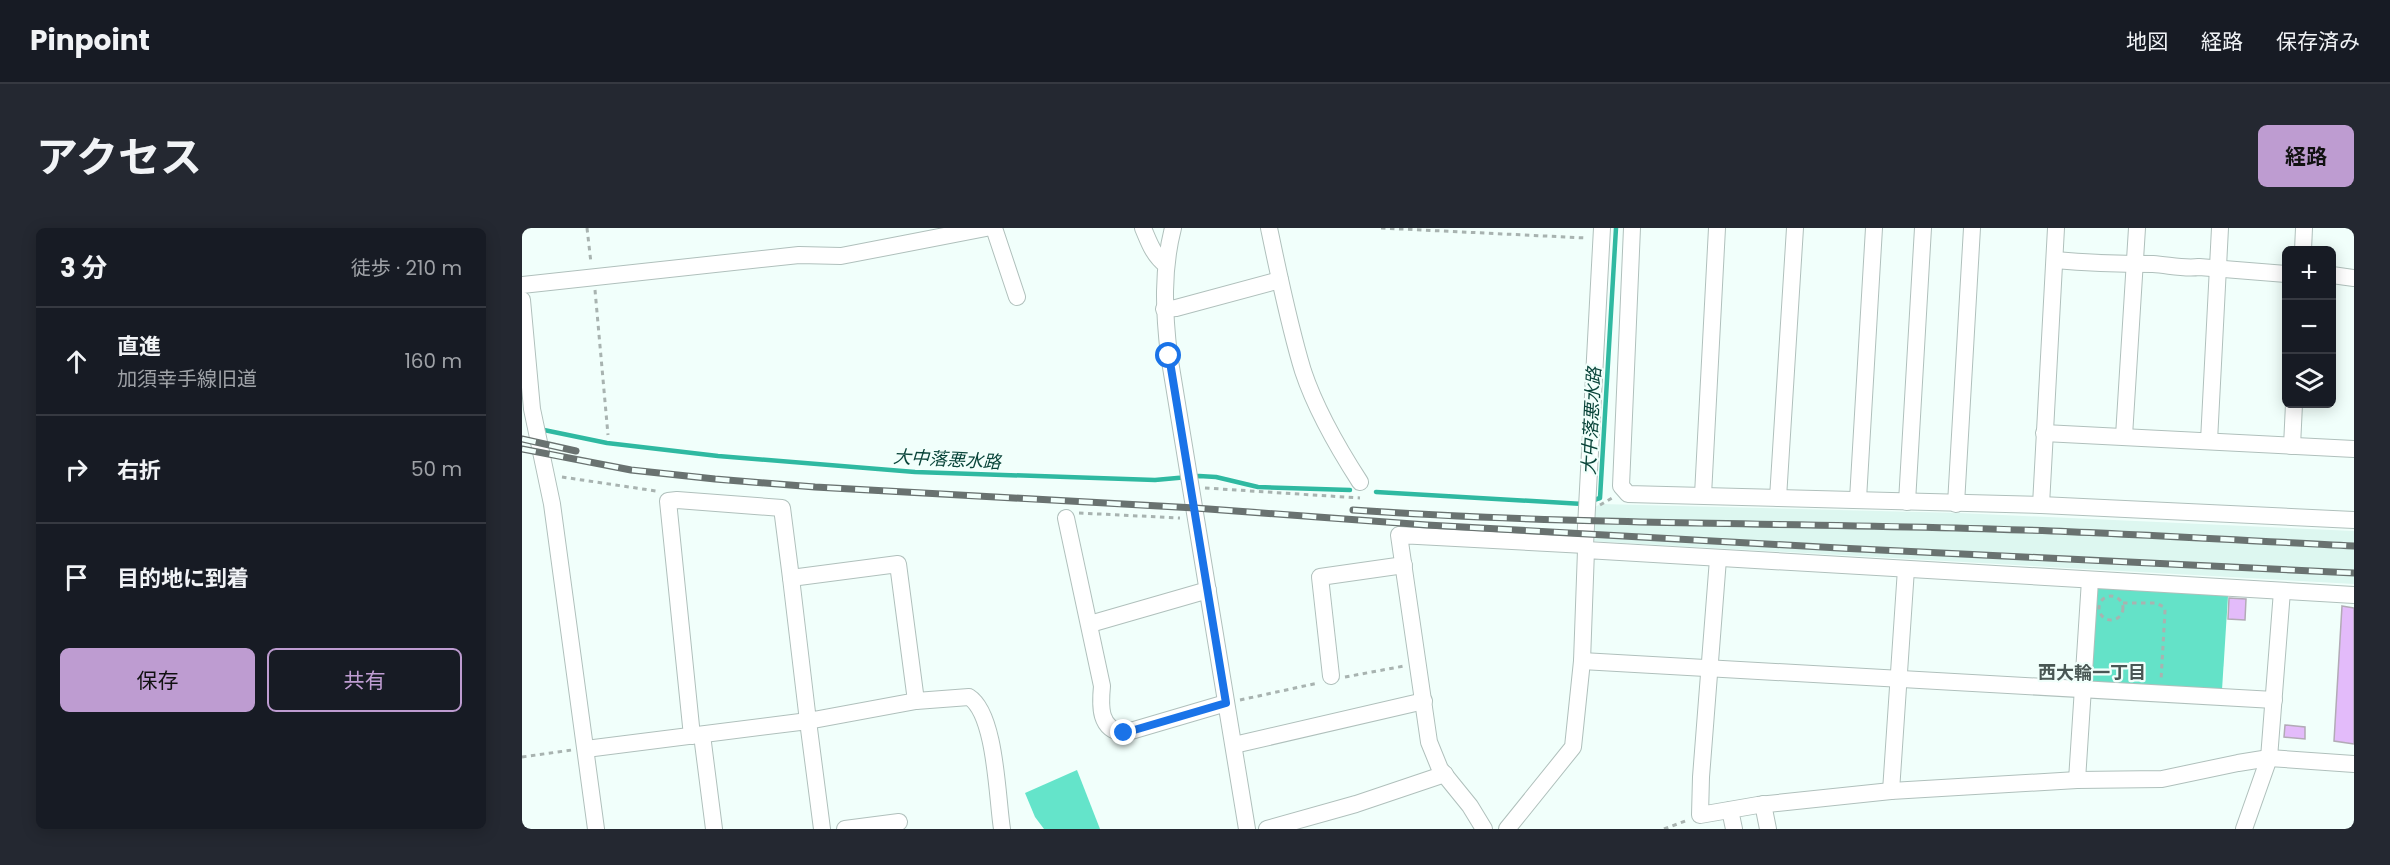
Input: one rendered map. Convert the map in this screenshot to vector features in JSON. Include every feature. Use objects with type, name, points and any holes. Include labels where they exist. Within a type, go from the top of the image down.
[{"type":"street","points":[[522,285],[799,255],[841,256],[986,228]]},
{"type":"street","points":[[994,228],[1017,297]]},
{"type":"street","points":[[1143,228],[1152,250],[1166,265]]},
{"type":"street","points":[[1173,228],[1166,265],[1164,309],[1169,356],[1247,829]]},
{"type":"street","points":[[1269,228],[1304,373],[1335,442],[1360,482]]},
{"type":"street","points":[[1632,228],[1621,486],[1628,494],[2041,506],[2354,520]]},
{"type":"street","points":[[1703,495],[1717,228]]},
{"type":"street","points":[[1778,498],[1795,228]]},
{"type":"street","points":[[1858,500],[1874,228]]},
{"type":"street","points":[[1907,502],[1923,228]]},
{"type":"street","points":[[1956,504],[1972,228]]},
{"type":"street","points":[[2041,506],[2056,228]]},
{"type":"street","points":[[2124,436],[2137,228]]},
{"type":"street","points":[[2210,441],[2220,228]]},
{"type":"street","points":[[2303,246],[2304,228]]},
{"type":"street","points":[[1507,829],[1573,747],[1582,662],[1602,233]]},
{"type":"street","points":[[2055,260],[2282,274]]},
{"type":"street","points":[[2336,276],[2354,278]]},
{"type":"street","points":[[1164,309],[1176,308],[1280,280]]},
{"type":"street","points":[[522,300],[527,409],[552,504],[596,829]]},
{"type":"street","points":[[2292,446],[2294,408]]},
{"type":"street","points":[[2044,433],[2354,449]]},
{"type":"street","points":[[714,829],[697,736],[668,501],[782,508],[822,829]]},
{"type":"street","points":[[1066,518],[1102,686],[1101,701],[1104,722],[1110,729],[1124,733],[1226,703]]},
{"type":"street","points":[[1484,829],[1470,806],[1440,769],[1429,742],[1399,536],[1718,559],[2354,595]]},
{"type":"street","points":[[1718,559],[1700,815],[1764,804],[1891,791],[2077,780],[2162,779],[2269,758],[2354,764]]},
{"type":"street","points":[[792,578],[898,564],[916,701]]},
{"type":"street","points":[[1331,676],[1320,577],[1404,565]]},
{"type":"street","points":[[1891,791],[1906,569]]},
{"type":"street","points":[[2077,780],[2090,580]]},
{"type":"street","points":[[1090,624],[1208,590]]},
{"type":"street","points":[[2244,829],[2269,758],[2282,591]]},
{"type":"street","points":[[1582,662],[2274,700]]},
{"type":"street","points":[[586,748],[808,721],[916,701],[969,697],[976,702],[993,746],[1002,829]]},
{"type":"street","points":[[1234,745],[1424,701]]},
{"type":"street","points":[[1267,829],[1356,804],[1444,774]]},
{"type":"street","points":[[1764,804],[1768,829]]},
{"type":"street","points":[[1730,810],[1734,829]]},
{"type":"street","points":[[845,829],[899,822]]},
{"type":"path","points":[[587,228],[608,435]]},
{"type":"path","points":[[1381,228],[1602,233]]},
{"type":"path","points":[[544,473],[658,492],[665,494],[668,501]]},
{"type":"path","points":[[1191,486],[1350,499],[1362,498],[1360,482]]},
{"type":"path","points":[[1066,518],[1068,513],[1186,519]]},
{"type":"path","points":[[2123,603],[2123,610],[2115,620],[2103,617],[2099,611],[2100,604],[2107,597],[2115,597],[2123,603],[2156,603],[2164,607],[2160,694]]},
{"type":"path","points":[[522,757],[586,748]]},
{"type":"path","points":[[1664,829],[1700,815]]},
{"type":"shaded area","points":[[1601,504],[1959,513],[2354,531],[2354,584],[1589,541],[1590,509]]},
{"type":"green space","points":[[2098,588],[2228,596],[2222,690],[2093,683],[2087,677],[2093,593]]},
{"type":"green space","points":[[1077,770],[1100,829],[1044,829],[1035,817],[1025,793]]},
{"type":"building","points":[[2229,598],[2246,599],[2245,620],[2228,619]]},
{"type":"building","points":[[2342,606],[2354,608],[2354,744],[2334,741]]},
{"type":"building","points":[[2285,725],[2305,727],[2305,739],[2284,737]]},
{"type":"waterway","name":"大中落悪水路","points":[[1591,501],[1600,498],[1616,228]]},
{"type":"waterway","name":"大中落悪水路","points":[[544,430],[607,443],[718,456],[915,472],[1155,480],[1199,476],[1216,477],[1258,487],[1350,490]]},
{"type":"waterway","name":"大中落悪水路","points":[[1376,492],[1583,504]]},
{"type":"railway","points":[[522,439],[576,451]]},
{"type":"railway","points":[[522,449],[631,470],[815,487],[1195,508],[1427,525],[2354,573]]},
{"type":"railway","points":[[1353,510],[1528,519],[2052,531],[2354,546]]},
{"type":"district","name":"西大輪一丁目","points":[[2092,672]]},
{"type":"route","points":[[1124,733],[1226,703],[1169,356]]}]
